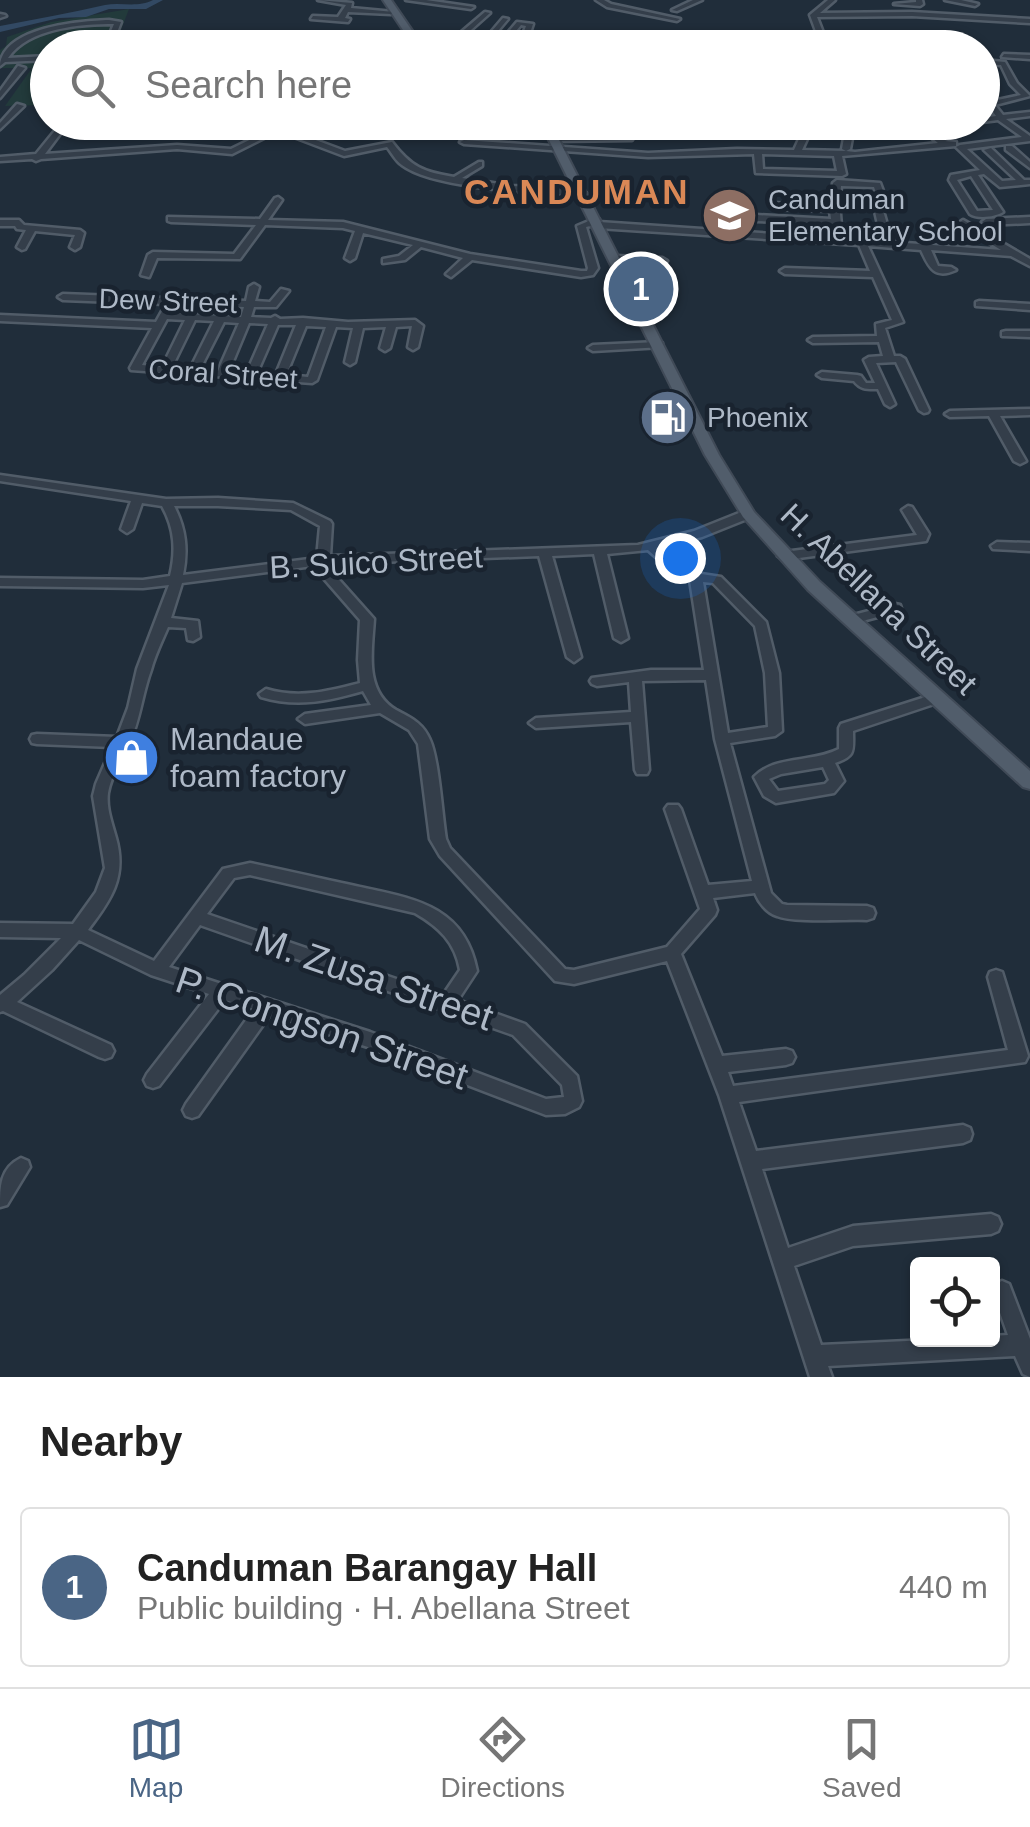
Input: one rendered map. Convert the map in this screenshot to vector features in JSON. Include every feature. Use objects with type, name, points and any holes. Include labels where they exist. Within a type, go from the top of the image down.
[{"type":"main road","points":[[387,0],[407,30]]},
{"type":"main road","name":"H. Abellana Street","points":[[554,140],[712,455],[748,514],[784,556],[851,620],[1030,782]]},
{"type":"street","points":[[340,20],[349,3],[322,0],[312,20],[340,20],[350,20]]},
{"type":"street","points":[[409,0],[471,7]]},
{"type":"street","points":[[598,0],[648,14],[678,13],[699,0]]},
{"type":"street","points":[[621,0],[678,13]]},
{"type":"street","points":[[813,14],[832,0]]},
{"type":"street","points":[[813,14],[910,10],[920,4],[919,0]]},
{"type":"street","points":[[967,14],[976,2]]},
{"type":"street","points":[[948,3],[976,2]]},
{"type":"street","points":[[948,3],[967,14]]},
{"type":"street","points":[[897,4],[910,10]]},
{"type":"street","points":[[806,5],[819,30]]},
{"type":"street","points":[[992,6],[1008,19]]},
{"type":"street","points":[[648,14],[659,7]]},
{"type":"street","points":[[347,10],[394,12]]},
{"type":"street","points":[[886,10],[1030,21]]},
{"type":"street","points":[[469,30],[486,13]]},
{"type":"street","points":[[496,30],[505,19]]},
{"type":"street","points":[[58,30],[109,20],[118,22],[115,30]]},
{"type":"street","points":[[513,30],[519,24],[531,25],[529,30]]},
{"type":"street","points":[[6,78],[15,43],[30,36]]},
{"type":"street","points":[[1004,56],[1030,57]]},
{"type":"street","points":[[1000,63],[1004,63],[1025,97],[1000,101]]},
{"type":"street","points":[[6,78],[30,67]]},
{"type":"street","points":[[1011,78],[1024,80]]},
{"type":"street","points":[[1000,102],[1030,100]]},
{"type":"street","points":[[0,112],[17,109],[2,123]]},
{"type":"street","points":[[1000,118],[1030,114]]},
{"type":"street","points":[[571,140],[640,155],[800,148],[878,152],[1029,140],[1000,118]]},
{"type":"street","points":[[36,159],[51,140]]},
{"type":"street","points":[[110,152],[114,140]]},
{"type":"street","points":[[0,159],[177,147],[232,152],[255,140]]},
{"type":"street","points":[[308,140],[344,154],[390,144],[407,165],[427,174],[512,189],[582,193]]},
{"type":"street","points":[[464,142],[493,140]]},
{"type":"street","points":[[800,148],[803,140]]},
{"type":"street","points":[[758,152],[759,171],[804,177],[843,173],[846,140]]},
{"type":"street","points":[[897,140],[898,150]]},
{"type":"street","points":[[947,140],[1000,184],[1027,182]]},
{"type":"street","points":[[950,140],[958,148]]},
{"type":"street","points":[[958,148],[969,140]]},
{"type":"street","points":[[983,140],[1027,182]]},
{"type":"street","points":[[991,140],[1009,148],[1030,166]]},
{"type":"street","points":[[1009,148],[1030,146]]},
{"type":"street","points":[[453,178],[479,164]]},
{"type":"street","points":[[453,178],[462,166]]},
{"type":"street","points":[[973,174],[999,214],[974,214],[953,178],[986,171]]},
{"type":"street","points":[[774,206],[836,203],[882,198],[877,185],[840,183],[836,203],[838,242]]},
{"type":"street","points":[[146,275],[153,255],[237,257],[278,200]]},
{"type":"street","points":[[878,207],[888,246]]},
{"type":"street","points":[[756,218],[836,222]]},
{"type":"street","points":[[171,219],[360,228],[470,256],[590,273],[593,268],[580,229],[597,223],[1011,253]]},
{"type":"street","points":[[1030,220],[963,223],[1030,263]]},
{"type":"street","points":[[0,222],[18,222],[20,227],[46,236],[80,233],[75,247]]},
{"type":"street","points":[[350,258],[360,228]]},
{"type":"street","points":[[22,247],[31,230]]},
{"type":"street","points":[[58,246],[66,232]]},
{"type":"street","points":[[697,243],[700,232]]},
{"type":"street","points":[[386,261],[402,258],[420,244]]},
{"type":"street","points":[[863,244],[898,322],[880,324],[888,358]]},
{"type":"street","points":[[925,248],[935,268],[950,270]]},
{"type":"street","points":[[451,274],[470,256]]},
{"type":"street","points":[[616,259],[662,262]]},
{"type":"street","points":[[785,271],[878,274]]},
{"type":"street","points":[[628,284],[663,285]]},
{"type":"street","points":[[223,372],[246,318],[254,287]]},
{"type":"street","name":"Dew Street","points":[[43,320],[65,294],[273,305],[284,291]]},
{"type":"street","points":[[77,321],[92,298]]},
{"type":"street","points":[[104,322],[119,299]]},
{"type":"street","points":[[131,323],[145,300]]},
{"type":"street","points":[[161,320],[172,301]]},
{"type":"street","points":[[979,304],[1030,307]]},
{"type":"street","points":[[0,318],[131,323],[192,316],[332,324],[418,324],[413,347]]},
{"type":"street","points":[[166,369],[192,316]]},
{"type":"street","points":[[194,371],[221,318]]},
{"type":"street","points":[[251,375],[275,319]]},
{"type":"street","name":"Coral Street","points":[[161,320],[135,368],[312,380],[332,324]]},
{"type":"street","points":[[280,378],[303,321]]},
{"type":"street","points":[[385,348],[392,323]]},
{"type":"street","points":[[350,362],[353,324]]},
{"type":"street","points":[[1006,334],[1030,334]]},
{"type":"street","points":[[813,340],[882,339]]},
{"type":"street","points":[[593,348],[658,345]]},
{"type":"street","points":[[890,404],[869,360],[902,360],[924,410]]},
{"type":"street","points":[[822,376],[857,378],[863,386],[896,384]]},
{"type":"street","points":[[950,414],[1030,412]]},
{"type":"street","points":[[992,413],[1020,461]]},
{"type":"street","points":[[0,478],[166,504],[218,502],[293,508],[326,524],[319,560],[367,619],[369,685],[374,698],[419,730],[424,744],[438,840],[561,976],[574,978],[672,953],[709,910],[673,809]]},
{"type":"street","points":[[127,529],[138,498]]},
{"type":"street","points":[[104,1051],[1,1004],[53,958],[103,895],[113,872],[100,800],[176,580],[178,530],[173,512],[166,504]]},
{"type":"street","points":[[784,556],[922,538],[908,510]]},
{"type":"street","name":"B. Suico Street","points":[[0,582],[143,584],[319,560],[600,552],[651,547],[748,514]]},
{"type":"street","points":[[997,546],[1030,548]]},
{"type":"street","points":[[651,547],[684,575],[717,580],[761,625],[772,673],[775,731],[722,739]]},
{"type":"street","points":[[600,552],[621,638]]},
{"type":"street","points":[[545,554],[574,656]]},
{"type":"street","points":[[696,576],[722,739],[760,886],[777,910],[866,913]]},
{"type":"street","points":[[851,620],[895,608]]},
{"type":"street","points":[[164,622],[193,624],[193,636]]},
{"type":"street","points":[[597,681],[634,676],[711,676]]},
{"type":"street","points":[[634,676],[642,770]]},
{"type":"street","points":[[266,694],[283,701],[300,700],[369,685]]},
{"type":"street","points":[[828,764],[846,752],[846,728],[938,698]]},
{"type":"street","points":[[304,719],[384,708]]},
{"type":"street","points":[[536,723],[637,717]]},
{"type":"street","points":[[37,739],[123,742]]},
{"type":"street","points":[[156,970],[229,873],[250,869],[420,907],[451,927],[468,960],[469,971],[447,1003]]},
{"type":"street","points":[[704,892],[760,886]]},
{"type":"street","name":"M. Zusa Street","points":[[196,917],[519,1029],[570,1082],[572,1101]]},
{"type":"street","points":[[0,930],[75,931]]},
{"type":"street","name":"P. Congson Street","points":[[75,931],[156,970],[267,1005],[546,1107],[572,1101]]},
{"type":"street","points":[[672,953],[728,1094],[818,1366],[1022,1345]]},
{"type":"street","points":[[728,1094],[1019,1056],[996,977]]},
{"type":"street","points":[[153,1080],[220,992]]},
{"type":"street","points":[[192,1110],[267,1005]]},
{"type":"street","points":[[717,1065],[786,1057]]},
{"type":"street","points":[[751,1161],[962,1134]]},
{"type":"street","points":[[0,1198],[21,1167]]},
{"type":"street","points":[[785,1259],[854,1236],[991,1224]]},
{"type":"street","points":[[1002,1291],[1030,1367]]},
{"type":"green space","points":[[129,9],[121,30],[30,30],[30,68],[0,68],[0,50],[6,46],[7,37],[51,22]]},
{"type":"green space","points":[[30,71],[30,105],[5,106]]},
{"type":"waterway","points":[[0,29],[59,16],[86,15],[108,7],[146,7],[159,0]]},
{"type":"place","name":"Canduman Elementary School","points":[[729,215]]},
{"type":"place","name":"Canduman Barangay Hall","points":[[641,289]]},
{"type":"place","name":"Phoenix","points":[[668,417]]},
{"type":"place","name":"Mandaue foam factory","points":[[131,757]]},
{"type":"district","name":"CANDUMAN","points":[[577,191]]}]
